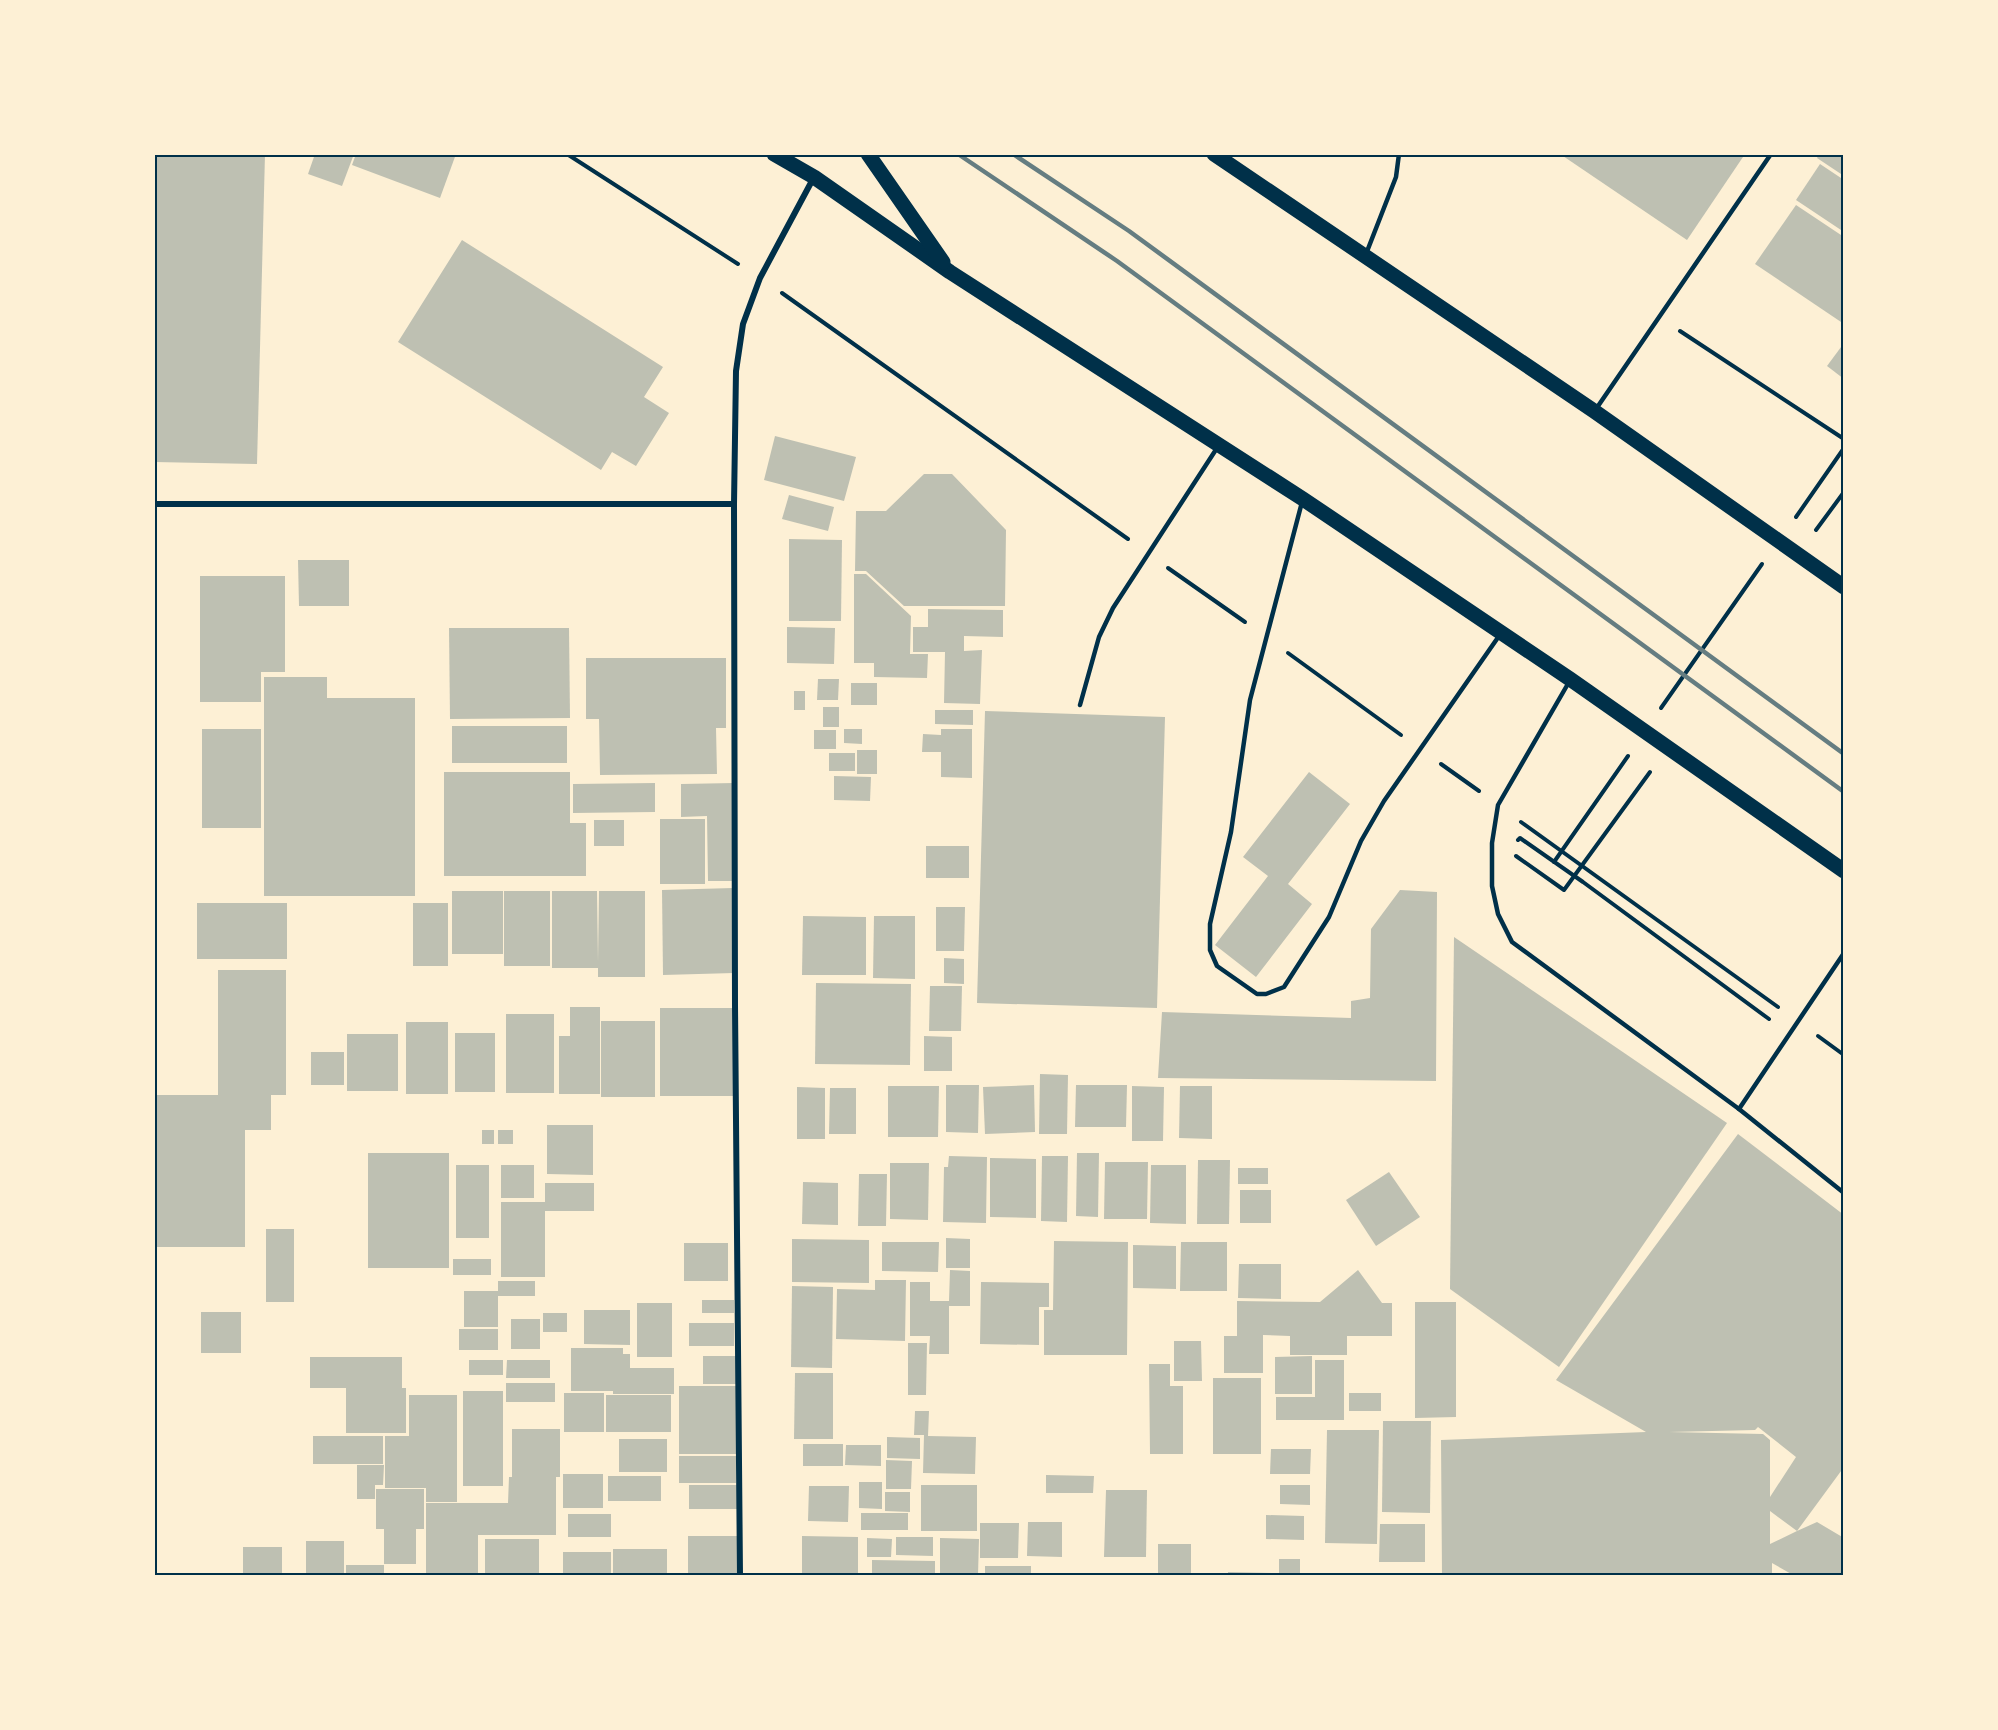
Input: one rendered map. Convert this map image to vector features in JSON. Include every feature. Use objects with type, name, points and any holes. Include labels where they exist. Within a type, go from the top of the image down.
[{"type":"main road","points":[[774,154],[814,177],[950,272],[1303,499],[1502,632],[1844,871]]},
{"type":"main road","points":[[868,154],[950,272]]},
{"type":"main road","points":[[1209,154],[1219,158],[1366,255],[1594,411],[1844,587]]},
{"type":"street","points":[[740,1575],[734,504],[736,371],[743,324],[760,278],[814,177]]},
{"type":"street","points":[[154,504],[734,504]]},
{"type":"lane","points":[[1366,255],[1396,177],[1399,154]]},
{"type":"lane","points":[[1594,411],[1771,154]]},
{"type":"lane","points":[[1080,705],[1099,637],[1113,608],[1219,445]]},
{"type":"lane","points":[[1303,499],[1250,700],[1231,832],[1210,924],[1210,950],[1216,966],[1257,994],[1266,994],[1284,987],[1329,917],[1361,841],[1420,748],[1502,632]]},
{"type":"lane","points":[[1570,679],[1498,805],[1492,843],[1492,886],[1498,914],[1512,942],[1739,1108],[1844,1193]]},
{"type":"lane","points":[[1739,1108],[1844,953]]},
{"type":"path","points":[[567,154],[760,278],[1266,637],[1844,1054]]},
{"type":"path","points":[[1660,317],[1844,439]]},
{"type":"path","points":[[1798,555],[1844,492]]},
{"type":"path","points":[[1675,689],[1737,600]]},
{"type":"path","points":[[1510,852],[1564,890],[1668,747]]},
{"type":"path","points":[[1553,861],[1631,751]]},
{"type":"path","points":[[1515,845],[1520,838],[1788,1034]]},
{"type":"building","points":[[154,154],[265,154],[257,464],[154,462]]},
{"type":"building","points":[[315,154],[354,154],[342,186],[308,174]]},
{"type":"building","points":[[356,154],[456,154],[440,198],[352,165]]},
{"type":"building","points":[[1560,154],[1745,154],[1687,240]]},
{"type":"building","points":[[1819,154],[1844,154],[1844,176],[1817,158]]},
{"type":"building","points":[[1820,164],[1844,180],[1844,232],[1796,200]]},
{"type":"building","points":[[1796,205],[1844,237],[1844,324],[1755,264]]},
{"type":"building","points":[[462,240],[663,367],[644,397],[669,413],[636,466],[612,452],[601,470],[398,342]]},
{"type":"building","points":[[1844,343],[1844,379],[1827,366]]},
{"type":"building","points":[[775,436],[856,457],[844,501],[764,480]]},
{"type":"building","points":[[924,474],[952,474],[1006,530],[1005,606],[904,606],[866,571],[855,571],[856,511],[886,511]]},
{"type":"building","points":[[789,495],[834,507],[828,531],[782,519]]},
{"type":"building","points":[[789,539],[842,540],[841,621],[789,621]]},
{"type":"building","points":[[298,560],[349,560],[349,606],[299,606]]},
{"type":"building","points":[[854,574],[866,574],[911,616],[910,654],[928,654],[927,678],[874,677],[874,663],[854,663]]},
{"type":"building","points":[[200,576],[285,576],[285,672],[261,672],[261,702],[200,702]]},
{"type":"building","points":[[928,609],[1003,610],[1003,637],[964,636],[964,651],[982,650],[980,704],[944,703],[945,652],[913,652],[913,627],[928,627]]},
{"type":"building","points":[[787,627],[835,628],[834,664],[787,663]]},
{"type":"building","points":[[449,628],[569,628],[570,718],[450,719]]},
{"type":"building","points":[[586,658],[726,658],[726,728],[716,728],[717,774],[600,775],[599,719],[586,719]]},
{"type":"building","points":[[264,677],[327,677],[327,698],[415,698],[415,896],[264,896]]},
{"type":"building","points":[[818,679],[839,679],[838,700],[817,700]]},
{"type":"building","points":[[851,683],[877,683],[877,705],[851,705]]},
{"type":"building","points":[[794,691],[805,691],[805,710],[794,710]]},
{"type":"building","points":[[823,707],[839,707],[839,727],[823,727]]},
{"type":"building","points":[[935,710],[973,710],[973,725],[935,724]]},
{"type":"building","points":[[985,711],[1165,717],[1157,1008],[977,1003]]},
{"type":"building","points":[[452,726],[567,726],[567,763],[452,763]]},
{"type":"building","points":[[202,729],[261,729],[261,828],[202,828]]},
{"type":"building","points":[[844,729],[862,729],[862,744],[844,743]]},
{"type":"building","points":[[941,729],[972,729],[972,778],[941,777],[941,752],[922,752],[923,734],[941,735]]},
{"type":"building","points":[[814,730],[836,730],[836,749],[814,749]]},
{"type":"building","points":[[857,750],[877,750],[877,774],[857,774]]},
{"type":"building","points":[[829,753],[855,753],[855,771],[829,771]]},
{"type":"building","points":[[444,772],[570,772],[570,823],[586,823],[586,876],[444,876]]},
{"type":"building","points":[[1309,772],[1350,804],[1288,884],[1312,904],[1256,977],[1215,945],[1268,876],[1243,857]]},
{"type":"building","points":[[834,776],[871,777],[870,801],[834,800]]},
{"type":"building","points":[[655,783],[655,812],[573,813],[573,784]]},
{"type":"building","points":[[734,783],[735,881],[708,881],[707,816],[681,817],[681,784]]},
{"type":"building","points":[[660,819],[705,819],[705,884],[660,884]]},
{"type":"building","points":[[594,820],[624,820],[624,846],[594,846]]},
{"type":"building","points":[[926,846],[969,846],[969,878],[926,878]]},
{"type":"building","points":[[733,888],[734,973],[663,975],[662,890]]},
{"type":"building","points":[[1400,890],[1437,892],[1436,1081],[1158,1078],[1162,1012],[1351,1018],[1351,1001],[1370,998],[1371,929]]},
{"type":"building","points":[[452,891],[503,891],[503,954],[452,954]]},
{"type":"building","points":[[504,891],[550,891],[550,966],[504,966]]},
{"type":"building","points":[[552,891],[597,891],[598,962],[599,891],[645,891],[645,977],[598,977],[598,968],[552,968]]},
{"type":"building","points":[[197,903],[287,903],[287,959],[197,959]]},
{"type":"building","points":[[413,903],[448,903],[448,966],[413,966]]},
{"type":"building","points":[[936,907],[965,907],[964,951],[936,951]]},
{"type":"building","points":[[803,916],[866,917],[866,975],[802,975]]},
{"type":"building","points":[[874,916],[915,916],[915,979],[873,978]]},
{"type":"building","points":[[1454,937],[1727,1123],[1559,1367],[1450,1289]]},
{"type":"building","points":[[944,958],[964,959],[964,984],[944,983]]},
{"type":"building","points":[[218,970],[286,970],[286,1095],[271,1095],[271,1130],[245,1130],[245,1247],[154,1247],[154,1095],[218,1095]]},
{"type":"building","points":[[816,983],[911,984],[910,1065],[815,1064]]},
{"type":"building","points":[[930,986],[962,986],[961,1031],[929,1031]]},
{"type":"building","points":[[570,1007],[600,1007],[600,1094],[559,1094],[559,1036],[570,1036]]},
{"type":"building","points":[[660,1008],[733,1008],[733,1096],[660,1096]]},
{"type":"building","points":[[506,1014],[554,1014],[554,1093],[506,1093]]},
{"type":"building","points":[[601,1021],[655,1021],[655,1097],[601,1097]]},
{"type":"building","points":[[406,1022],[448,1022],[448,1094],[406,1094]]},
{"type":"building","points":[[455,1033],[495,1033],[495,1092],[455,1092]]},
{"type":"building","points":[[347,1034],[398,1034],[398,1091],[347,1091]]},
{"type":"building","points":[[924,1036],[952,1037],[952,1071],[924,1071]]},
{"type":"building","points":[[311,1052],[344,1052],[344,1085],[311,1085]]},
{"type":"building","points":[[1040,1074],[1068,1075],[1067,1134],[1039,1134]]},
{"type":"building","points":[[946,1085],[979,1085],[978,1133],[946,1132]]},
{"type":"building","points":[[1034,1085],[1035,1132],[985,1134],[983,1087]]},
{"type":"building","points":[[1076,1085],[1127,1085],[1126,1127],[1075,1127]]},
{"type":"building","points":[[888,1086],[939,1086],[938,1137],[888,1137]]},
{"type":"building","points":[[1132,1086],[1164,1087],[1163,1141],[1132,1141]]},
{"type":"building","points":[[1180,1086],[1212,1086],[1212,1139],[1179,1138]]},
{"type":"building","points":[[797,1087],[825,1088],[825,1139],[797,1139]]},
{"type":"building","points":[[830,1088],[856,1088],[856,1134],[829,1134]]},
{"type":"building","points":[[547,1125],[593,1125],[593,1175],[547,1174]]},
{"type":"building","points":[[482,1130],[494,1130],[494,1144],[482,1144]]},
{"type":"building","points":[[498,1130],[513,1130],[513,1144],[498,1144]]},
{"type":"building","points":[[1738,1134],[1844,1215],[1844,1467],[1797,1531],[1817,1522],[1844,1538],[1844,1575],[1793,1575],[1772,1563],[1772,1575],[1442,1575],[1441,1440],[1646,1432],[1556,1380]],"holes":[[[1758,1427],[1796,1457],[1770,1497],[1770,1440],[1763,1434],[1669,1432],[1755,1430]],[[1770,1511],[1797,1531],[1770,1544]]]},
{"type":"building","points":[[368,1153],[449,1153],[449,1268],[368,1268]]},
{"type":"building","points":[[1077,1153],[1099,1153],[1098,1217],[1076,1216]]},
{"type":"building","points":[[949,1156],[987,1157],[986,1223],[943,1222],[944,1167],[948,1167]]},
{"type":"building","points":[[1042,1156],[1068,1156],[1067,1222],[1041,1221]]},
{"type":"building","points":[[990,1158],[1036,1159],[1036,1218],[990,1217]]},
{"type":"building","points":[[1198,1160],[1230,1160],[1229,1224],[1197,1224]]},
{"type":"building","points":[[1105,1162],[1148,1162],[1147,1219],[1104,1219]]},
{"type":"building","points":[[890,1163],[929,1163],[928,1220],[890,1219]]},
{"type":"building","points":[[456,1165],[489,1165],[489,1238],[456,1238]]},
{"type":"building","points":[[501,1165],[534,1165],[534,1198],[501,1198]]},
{"type":"building","points":[[1151,1165],[1186,1165],[1186,1224],[1150,1223]]},
{"type":"building","points":[[1238,1168],[1268,1168],[1268,1184],[1238,1184]]},
{"type":"building","points":[[1389,1172],[1420,1217],[1376,1246],[1346,1200]]},
{"type":"building","points":[[859,1174],[887,1174],[886,1226],[858,1226]]},
{"type":"building","points":[[803,1182],[838,1183],[838,1225],[802,1224]]},
{"type":"building","points":[[545,1183],[594,1183],[594,1211],[545,1211],[545,1277],[501,1277],[501,1202],[545,1202]]},
{"type":"building","points":[[1240,1190],[1271,1190],[1271,1223],[1240,1223]]},
{"type":"building","points":[[266,1229],[294,1229],[294,1302],[266,1302]]},
{"type":"building","points":[[946,1238],[970,1239],[970,1268],[946,1268]]},
{"type":"building","points":[[792,1239],[869,1240],[869,1283],[792,1282]]},
{"type":"building","points":[[1054,1241],[1128,1242],[1127,1355],[1044,1355],[1044,1310],[1053,1310]]},
{"type":"building","points":[[882,1242],[939,1242],[938,1272],[882,1271]]},
{"type":"building","points":[[1181,1242],[1227,1242],[1227,1291],[1180,1291]]},
{"type":"building","points":[[684,1243],[728,1243],[728,1281],[684,1281]]},
{"type":"building","points":[[1133,1245],[1176,1246],[1176,1289],[1133,1288]]},
{"type":"building","points":[[453,1259],[491,1259],[491,1275],[453,1275]]},
{"type":"building","points":[[1239,1264],[1281,1264],[1281,1299],[1238,1298]]},
{"type":"building","points":[[950,1270],[970,1271],[970,1306],[949,1306],[949,1354],[929,1354],[930,1336],[910,1336],[910,1282],[930,1282],[930,1301],[949,1301]]},
{"type":"building","points":[[1358,1270],[1382,1303],[1392,1303],[1392,1336],[1347,1336],[1347,1355],[1290,1355],[1290,1336],[1263,1335],[1263,1373],[1224,1373],[1224,1336],[1237,1336],[1237,1301],[1320,1302]]},
{"type":"building","points":[[875,1280],[906,1280],[905,1341],[836,1339],[837,1289],[875,1290]]},
{"type":"building","points":[[498,1281],[535,1281],[535,1296],[498,1296],[498,1327],[464,1327],[464,1291],[498,1291]]},
{"type":"building","points":[[981,1282],[1049,1283],[1049,1307],[1039,1307],[1039,1345],[980,1344]]},
{"type":"building","points":[[792,1286],[833,1287],[832,1368],[791,1367]]},
{"type":"building","points":[[702,1300],[734,1300],[734,1313],[702,1313]]},
{"type":"building","points":[[1415,1302],[1456,1302],[1456,1417],[1415,1418]]},
{"type":"building","points":[[637,1303],[672,1303],[672,1357],[637,1357]]},
{"type":"building","points":[[584,1310],[630,1310],[630,1345],[584,1344]]},
{"type":"building","points":[[201,1312],[241,1312],[241,1353],[201,1353]]},
{"type":"building","points":[[543,1313],[567,1313],[567,1332],[543,1332]]},
{"type":"building","points":[[511,1319],[540,1319],[540,1349],[511,1349]]},
{"type":"building","points":[[689,1323],[734,1323],[734,1346],[689,1346]]},
{"type":"building","points":[[459,1329],[498,1329],[498,1350],[459,1350]]},
{"type":"building","points":[[1174,1341],[1201,1341],[1202,1381],[1174,1381]]},
{"type":"building","points":[[908,1343],[927,1343],[926,1395],[908,1395]]},
{"type":"building","points":[[571,1348],[623,1348],[623,1354],[630,1354],[630,1368],[674,1368],[674,1394],[571,1391]]},
{"type":"building","points":[[703,1356],[737,1356],[737,1384],[703,1384]]},
{"type":"building","points":[[1312,1356],[1312,1394],[1275,1394],[1275,1357]]},
{"type":"building","points":[[310,1357],[402,1357],[402,1388],[406,1388],[406,1433],[346,1433],[346,1388],[310,1388]]},
{"type":"building","points":[[469,1360],[503,1360],[503,1375],[469,1375]]},
{"type":"building","points":[[507,1360],[550,1360],[550,1378],[506,1378]]},
{"type":"building","points":[[1315,1360],[1344,1360],[1344,1420],[1276,1420],[1276,1397],[1315,1397]]},
{"type":"building","points":[[1149,1364],[1170,1364],[1170,1386],[1183,1386],[1183,1454],[1150,1454]]},
{"type":"building","points":[[795,1373],[833,1373],[833,1439],[794,1439]]},
{"type":"building","points":[[1213,1378],[1261,1378],[1261,1454],[1213,1454]]},
{"type":"building","points":[[506,1383],[555,1383],[555,1402],[506,1402]]},
{"type":"building","points":[[679,1386],[738,1386],[738,1454],[679,1454]]},
{"type":"building","points":[[463,1391],[503,1391],[503,1486],[463,1486]]},
{"type":"building","points":[[564,1393],[604,1393],[604,1432],[564,1432]]},
{"type":"building","points":[[1349,1393],[1381,1393],[1381,1411],[1349,1411]]},
{"type":"building","points":[[409,1395],[457,1395],[457,1502],[426,1502],[426,1488],[385,1488],[385,1436],[409,1436]]},
{"type":"building","points":[[606,1395],[671,1395],[671,1432],[606,1432]]},
{"type":"building","points":[[915,1411],[929,1411],[928,1436],[976,1437],[975,1474],[923,1473],[924,1435],[914,1435]]},
{"type":"building","points":[[1383,1421],[1431,1421],[1430,1513],[1382,1512]]},
{"type":"building","points":[[512,1429],[560,1429],[560,1477],[556,1477],[556,1535],[478,1535],[478,1575],[426,1575],[426,1503],[508,1503],[509,1477],[512,1477]]},
{"type":"building","points":[[1327,1430],[1379,1430],[1377,1544],[1325,1543]]},
{"type":"building","points":[[313,1436],[383,1436],[383,1464],[313,1464]]},
{"type":"building","points":[[887,1437],[920,1438],[920,1459],[887,1458]]},
{"type":"building","points":[[619,1439],[667,1439],[667,1472],[619,1472]]},
{"type":"building","points":[[803,1444],[843,1444],[843,1466],[803,1466]]},
{"type":"building","points":[[846,1445],[881,1445],[881,1466],[845,1465]]},
{"type":"building","points":[[1271,1449],[1311,1449],[1310,1474],[1270,1474]]},
{"type":"building","points":[[679,1456],[736,1456],[736,1483],[679,1483]]},
{"type":"building","points":[[886,1460],[912,1461],[911,1489],[886,1489]]},
{"type":"building","points":[[357,1465],[384,1465],[383,1485],[375,1485],[375,1499],[357,1499]]},
{"type":"building","points":[[563,1474],[603,1474],[603,1508],[563,1508]]},
{"type":"building","points":[[1046,1475],[1094,1476],[1093,1493],[1046,1493]]},
{"type":"building","points":[[608,1476],[661,1476],[661,1501],[608,1501]]},
{"type":"building","points":[[859,1482],[882,1482],[882,1509],[859,1508]]},
{"type":"building","points":[[689,1485],[737,1485],[737,1509],[689,1509]]},
{"type":"building","points":[[921,1485],[977,1485],[977,1531],[921,1531]]},
{"type":"building","points":[[1280,1485],[1310,1485],[1310,1505],[1280,1504]]},
{"type":"building","points":[[809,1486],[849,1486],[848,1522],[808,1521]]},
{"type":"building","points":[[376,1489],[424,1489],[424,1529],[416,1529],[416,1564],[384,1564],[384,1529],[376,1529]]},
{"type":"building","points":[[1106,1490],[1147,1490],[1146,1557],[1104,1557]]},
{"type":"building","points":[[885,1492],[910,1492],[910,1512],[885,1511]]},
{"type":"building","points":[[861,1513],[908,1513],[908,1530],[861,1530]]},
{"type":"building","points":[[568,1514],[611,1514],[611,1537],[568,1537]]},
{"type":"building","points":[[1266,1515],[1304,1516],[1304,1540],[1266,1539]]},
{"type":"building","points":[[1028,1522],[1062,1522],[1062,1557],[1027,1556]]},
{"type":"building","points":[[980,1523],[1019,1523],[1018,1558],[980,1558]]},
{"type":"building","points":[[1380,1524],[1425,1524],[1425,1562],[1379,1562]]},
{"type":"building","points":[[688,1536],[737,1536],[737,1575],[688,1575]]},
{"type":"building","points":[[802,1536],[858,1537],[858,1575],[802,1575]]},
{"type":"building","points":[[896,1537],[933,1537],[933,1556],[896,1555]]},
{"type":"building","points":[[867,1538],[892,1539],[891,1557],[867,1557]]},
{"type":"building","points":[[940,1538],[979,1539],[978,1575],[940,1575]]},
{"type":"building","points":[[485,1539],[539,1539],[539,1575],[485,1575]]},
{"type":"building","points":[[306,1541],[344,1541],[344,1575],[306,1575]]},
{"type":"building","points":[[1158,1544],[1191,1544],[1191,1575],[1158,1575]]},
{"type":"building","points":[[243,1547],[282,1547],[282,1575],[243,1575]]},
{"type":"building","points":[[613,1549],[667,1549],[667,1575],[613,1575]]},
{"type":"building","points":[[563,1552],[611,1552],[611,1575],[563,1575]]},
{"type":"building","points":[[1279,1559],[1300,1559],[1300,1575],[1279,1575]]},
{"type":"building","points":[[872,1560],[935,1561],[935,1575],[872,1575]]},
{"type":"building","points":[[346,1565],[384,1565],[384,1575],[346,1575]]},
{"type":"building","points":[[985,1566],[1031,1566],[1031,1575],[985,1575]]},
{"type":"building","points":[[1228,1572],[1272,1573],[1272,1575],[1228,1575]]},
{"type":"railway","points":[[958,154],[1117,261],[1844,792]]},
{"type":"railway","points":[[1013,154],[1129,231],[1844,754]]}]
